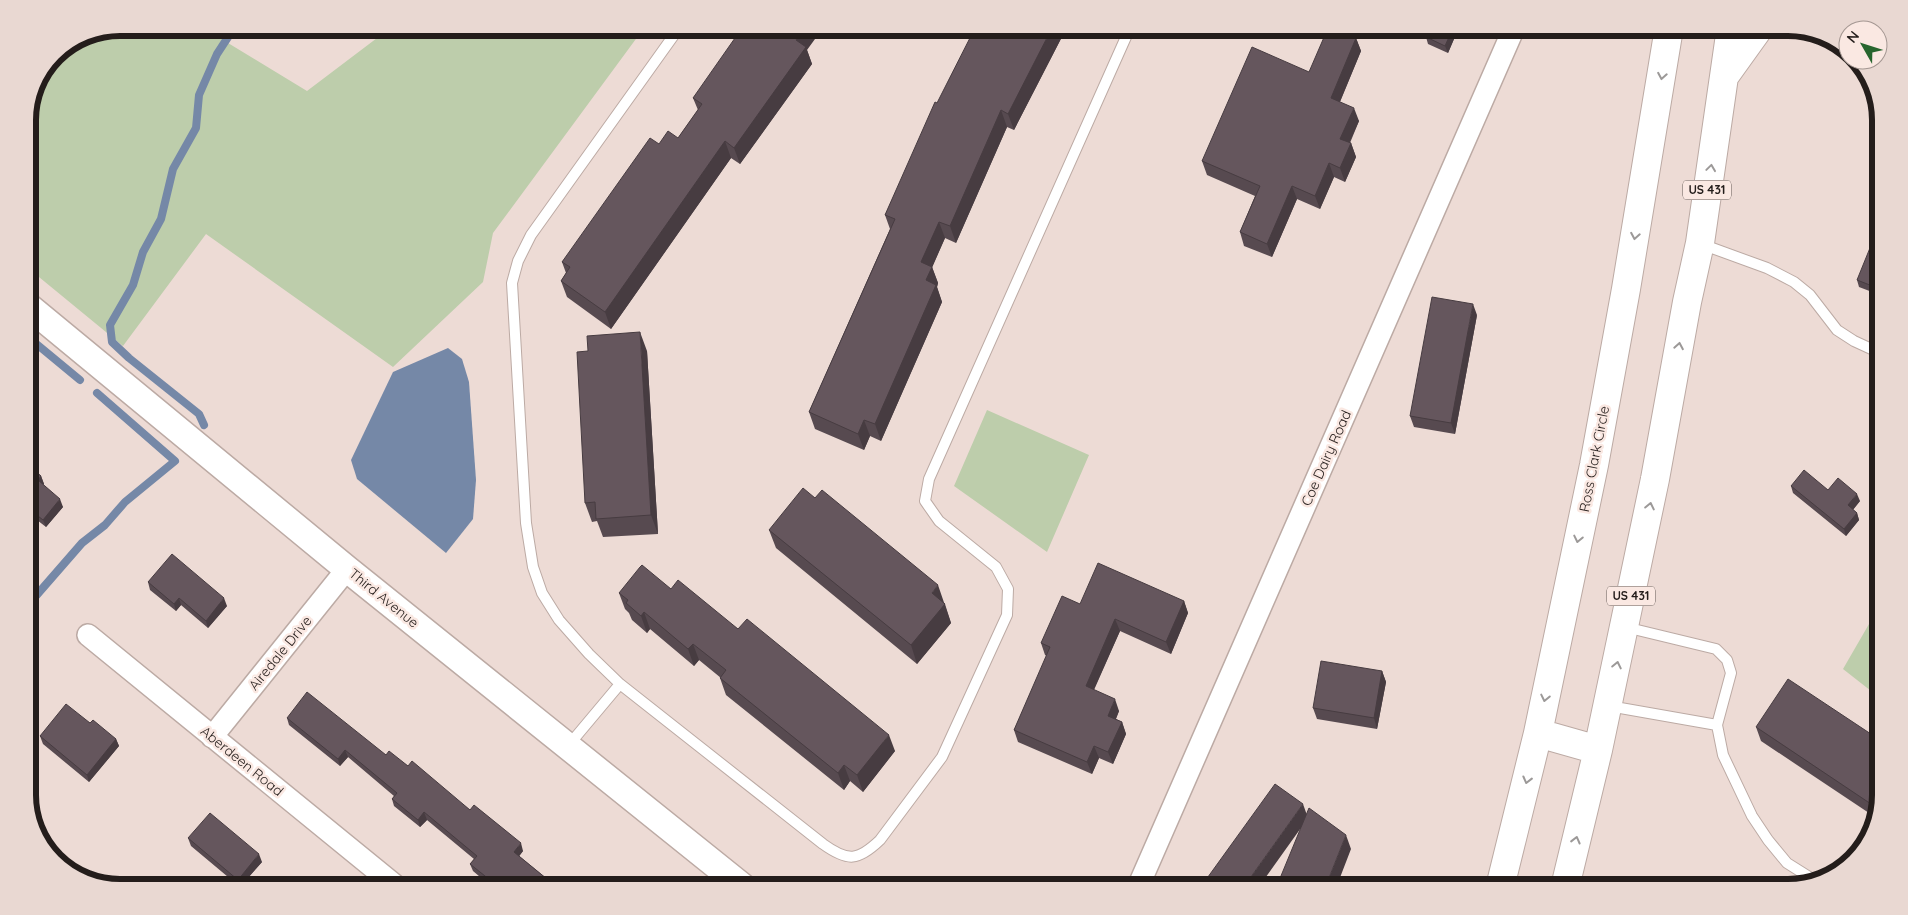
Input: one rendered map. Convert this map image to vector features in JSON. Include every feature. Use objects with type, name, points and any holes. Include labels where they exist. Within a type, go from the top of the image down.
[{"type":"highway","name":"Ross Clark Circle","points":[[1502,879],[1538,733],[1597,448],[1626,288],[1668,36]]},
{"type":"highway","name":"US 431","points":[[1566,879],[1608,706],[1655,479],[1687,302],[1700,243],[1730,36]]},
{"type":"highway","points":[[1724,77],[1753,36]]},
{"type":"highway","points":[[1538,733],[1598,750]]},
{"type":"street","name":"Coe Dairy Road","points":[[1142,879],[1511,36]]},
{"type":"street","name":"Third Avenue","points":[[36,313],[347,569],[732,879]]},
{"type":"street","name":"Airedale Drive","points":[[212,737],[347,569]]},
{"type":"street","name":"Aberdeen Road","points":[[88,635],[386,879]]},
{"type":"lane","points":[[673,36],[531,234],[518,261],[512,283],[526,522],[533,567],[542,594],[559,620],[589,654],[620,684],[837,854],[854,858],[868,852],[880,840],[942,757],[1007,615],[1008,589],[996,568],[938,521],[925,501],[928,479],[1126,36]]},
{"type":"lane","points":[[1700,243],[1767,268],[1794,282],[1810,295],[1837,330],[1872,349]]},
{"type":"lane","points":[[1625,627],[1716,649],[1727,660],[1731,673],[1717,725],[1723,755],[1752,816],[1768,840],[1787,863],[1808,876]]},
{"type":"lane","points":[[568,746],[620,684]]},
{"type":"lane","points":[[1608,706],[1717,725]]},
{"type":"green space","points":[[120,36],[230,36],[228,43],[307,91],[380,36],[638,36],[493,233],[483,282],[393,367],[206,234],[123,346],[36,275],[36,115],[39,99],[50,74],[74,50],[104,38]]},
{"type":"green space","points":[[987,410],[1089,455],[1047,552],[954,486]]},
{"type":"green space","points":[[1872,619],[1872,692],[1843,669]]},
{"type":"water","points":[[448,348],[462,359],[469,382],[476,480],[473,519],[446,553],[357,479],[351,460],[393,372]]},
{"type":"building","points":[[736,36],[799,36],[796,40],[806,47],[734,148],[725,141],[605,312],[561,281],[570,267],[562,262],[650,138],[659,144],[668,131],[678,138],[702,104],[693,98]]},
{"type":"building","points":[[971,36],[1048,36],[1008,114],[1001,110],[950,226],[939,222],[921,262],[932,267],[926,280],[936,285],[875,424],[864,420],[858,434],[809,412],[895,219],[885,215],[935,102],[937,103]]},
{"type":"building","points":[[1325,36],[1351,36],[1356,38],[1331,98],[1354,108],[1340,139],[1351,143],[1340,168],[1329,163],[1315,196],[1292,186],[1267,244],[1240,232],[1260,186],[1202,161],[1252,47],[1309,72]]},
{"type":"building","points":[[1426,36],[1449,36],[1445,46]]},
{"type":"building","points":[[1872,243],[1872,286],[1857,280]]},
{"type":"building","points":[[1432,297],[1473,304],[1451,423],[1410,416]]},
{"type":"building","points":[[640,332],[651,515],[596,519],[595,502],[585,503],[577,352],[588,351],[587,336]]},
{"type":"building","points":[[1804,470],[1828,490],[1838,478],[1857,494],[1848,505],[1857,513],[1844,529],[1791,486]]},
{"type":"building","points":[[36,472],[41,476],[38,480],[60,499],[43,520],[36,514]]},
{"type":"building","points":[[803,488],[815,498],[822,490],[938,585],[932,593],[945,604],[911,645],[769,530]]},
{"type":"building","points":[[172,554],[224,598],[206,621],[179,598],[174,604],[148,582]]},
{"type":"building","points":[[1098,563],[1184,601],[1166,642],[1115,619],[1086,686],[1115,699],[1108,716],[1122,722],[1108,752],[1094,746],[1087,762],[1014,730],[1050,647],[1041,643],[1062,596],[1080,604]]},
{"type":"building","points":[[642,565],[671,589],[678,580],[738,629],[747,619],[889,735],[857,775],[844,765],[838,773],[720,678],[726,670],[693,644],[688,649],[644,612],[641,616],[626,603],[628,600],[619,593]]},
{"type":"building","points":[[1321,661],[1382,671],[1374,718],[1313,708]]},
{"type":"building","points":[[1788,679],[1872,735],[1871,804],[1756,727]]},
{"type":"building","points":[[307,692],[386,755],[389,751],[408,766],[412,761],[470,810],[474,805],[521,843],[514,852],[547,879],[489,879],[470,864],[477,856],[424,812],[418,820],[392,799],[397,793],[345,750],[338,759],[287,718]]},
{"type":"building","points":[[66,704],[90,723],[93,720],[116,739],[87,775],[40,736]]},
{"type":"building","points":[[1275,784],[1303,804],[1249,879],[1206,879]]},
{"type":"building","points":[[1309,808],[1346,835],[1329,879],[1280,879]]},
{"type":"building","points":[[210,813],[259,854],[237,879],[188,838]]},
{"type":"waterway","points":[[204,425],[199,414],[112,342],[110,325],[133,285],[143,252],[161,219],[173,169],[196,128],[199,95],[217,54],[229,36]]},
{"type":"waterway","points":[[36,344],[80,380]]},
{"type":"waterway","points":[[36,596],[82,543],[105,525],[125,502],[175,461],[97,393]]}]
